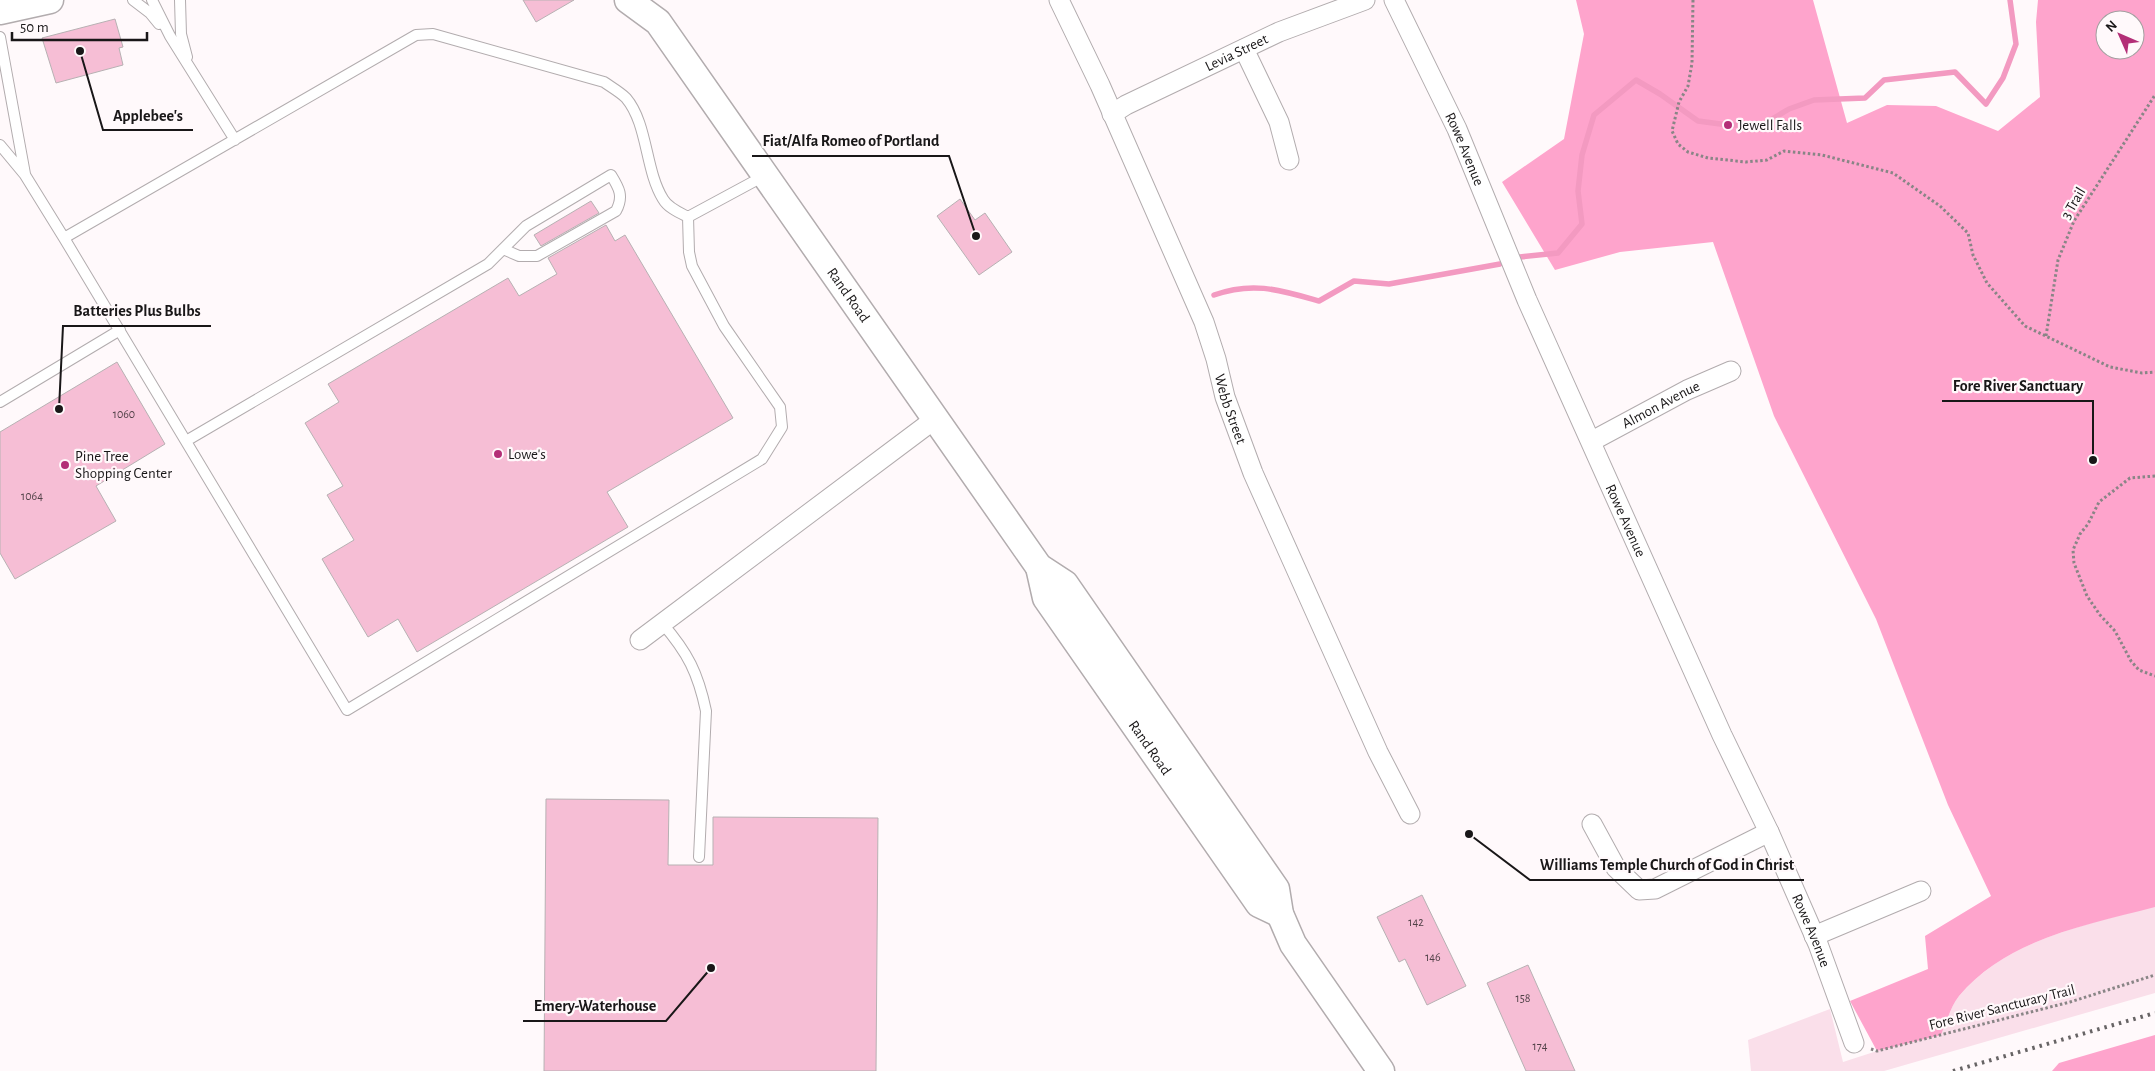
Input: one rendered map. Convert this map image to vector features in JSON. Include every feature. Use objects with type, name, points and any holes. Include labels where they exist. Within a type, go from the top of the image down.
[{"type":"main road","points":[[0,10],[50,0]]},
{"type":"main road","name":"Rand Road","points":[[628,0],[655,11],[765,175],[1039,567],[1046,598],[1259,904],[1280,914],[1292,944],[1381,1071]]},
{"type":"street","name":"Webb Street","points":[[1059,0],[1112,114],[1204,322],[1216,359],[1225,398],[1253,473],[1378,752],[1410,814]]},
{"type":"street","name":"Levia Street","points":[[1112,114],[1126,105],[1279,32],[1365,0]]},
{"type":"street","name":"Rowe Avenue","points":[[1394,0],[1456,129],[1527,300],[1592,441],[1722,735],[1769,832],[1814,936],[1854,1043]]},
{"type":"street","points":[[1244,49],[1279,122],[1289,160]]},
{"type":"street","name":"Almon Avenue","points":[[1592,441],[1686,390],[1732,371]]},
{"type":"street","points":[[640,640],[935,419]]},
{"type":"street","points":[[1592,824],[1616,868],[1639,890],[1655,889],[1769,832]]},
{"type":"street","points":[[1814,936],[1921,891]]},
{"type":"lane","points":[[133,0],[150,13],[170,36]]},
{"type":"lane","points":[[152,0],[170,36],[235,140]]},
{"type":"lane","points":[[180,0],[181,34],[190,67]]},
{"type":"lane","points":[[64,238],[416,35],[433,34],[604,82],[626,98],[640,125],[647,160],[664,200],[676,211],[688,217]]},
{"type":"lane","points":[[0,37],[25,175]]},
{"type":"lane","points":[[0,146],[25,175],[64,238],[347,710],[762,460],[782,428],[780,408],[724,326],[692,266],[689,252],[688,217]]},
{"type":"lane","points":[[186,441],[488,264],[503,249],[526,226],[611,175],[620,190],[621,201],[616,211],[537,256],[519,256],[503,249]]},
{"type":"lane","points":[[688,217],[765,175]]},
{"type":"lane","points":[[0,402],[120,330]]},
{"type":"lane","points":[[662,623],[680,644],[694,667],[702,688],[706,712],[699,857]]},
{"type":"path","points":[[1693,0],[1692,63],[1688,86],[1679,102],[1672,131],[1678,144],[1688,152],[1708,158],[1746,162],[1767,160],[1784,151],[1822,155],[1892,174],[1940,206],[1968,233],[1972,255],[1987,283],[2025,326],[2110,367],[2142,373],[2155,372]]},
{"type":"path","name":"3 Trail","points":[[2046,336],[2058,260],[2074,221],[2155,95]]},
{"type":"path","points":[[2155,476],[2151,478],[2130,478],[2099,502],[2073,550],[2074,563],[2087,596],[2100,616],[2115,631],[2131,660],[2139,670],[2155,676]]},
{"type":"path","name":"Fore River Sancturary Trail","points":[[1854,1043],[1877,1051],[2070,1002],[2155,974]]},
{"type":"shaded area","points":[[1576,0],[1813,0],[1847,123],[1887,105],[1936,106],[1998,131],[2040,97],[2036,22],[2038,0],[2155,0],[2155,907],[2102,920],[2049,937],[2000,961],[1978,977],[1959,996],[1941,1035],[1877,1051],[1850,1001],[1928,969],[1925,936],[1991,896],[1948,805],[1876,619],[1774,416],[1713,242],[1620,252],[1555,270],[1502,182],[1564,139],[1584,34]]},
{"type":"shaded area","points":[[2155,906],[2155,993],[1884,1071],[1751,1071],[1748,1040],[1830,1009],[1843,1062],[1877,1051],[1941,1035],[1959,996],[1978,977],[2000,961],[2024,947],[2049,937]]},
{"type":"shaded area","points":[[2155,1035],[2155,1071],[2052,1071],[2059,1063]]},
{"type":"building","points":[[523,0],[574,0],[536,22]]},
{"type":"building","points":[[115,19],[123,47],[119,48],[123,65],[56,83],[42,38]]},
{"type":"building","points":[[960,199],[975,220],[985,213],[1012,252],[979,275],[937,216]]},
{"type":"building","points":[[591,201],[599,213],[541,246],[534,235]]},
{"type":"building","name":"Lowe's","points":[[606,225],[615,241],[625,235],[733,418],[607,492],[628,527],[417,652],[398,619],[368,637],[322,559],[354,540],[327,495],[343,486],[305,423],[339,402],[328,384],[508,278],[519,296],[557,274],[548,258]]},
{"type":"building","name":"Pine Tree Shopping Center","points":[[117,362],[165,444],[96,486],[116,521],[15,579],[0,553],[0,432]]},
{"type":"building","points":[[546,799],[669,800],[668,865],[713,865],[713,817],[878,818],[876,1071],[544,1071]]},
{"type":"building","points":[[1422,895],[1466,986],[1427,1005],[1405,959],[1399,962],[1377,917]]},
{"type":"building","points":[[1528,965],[1575,1071],[1526,1071],[1487,983]]},
{"type":"waterway","points":[[1520,257],[1558,253],[1582,224],[1578,191],[1582,155],[1594,115],[1636,80],[1660,94],[1698,121],[1728,125],[1762,125],[1789,109],[1814,100],[1865,98],[1884,80],[1955,72],[1986,104],[2003,78],[2016,44],[2010,0]]},
{"type":"waterway","points":[[1214,295],[1241,288],[1254,288],[1292,293],[1319,301],[1354,281],[1389,284],[1500,264]]},
{"type":"railway","points":[[1953,1071],[2155,1013]]},
{"type":"place","name":"Applebee's","points":[[80,51]]},
{"type":"place","name":"Jewell Falls","points":[[1728,125]]},
{"type":"place","name":"Fiat/Alfa Romeo of Portland","points":[[976,236]]},
{"type":"place","name":"Batteries Plus Bulbs","points":[[59,409]]},
{"type":"place","name":"Lowe's","points":[[498,454]]},
{"type":"place","name":"Fore River Sanctuary","points":[[2093,460]]},
{"type":"place","name":"Pine Tree Shopping Center","points":[[65,465]]},
{"type":"place","name":"Williams Temple Church of God in Christ","points":[[1469,834]]},
{"type":"place","name":"Emery-Waterhouse","points":[[711,968]]}]
